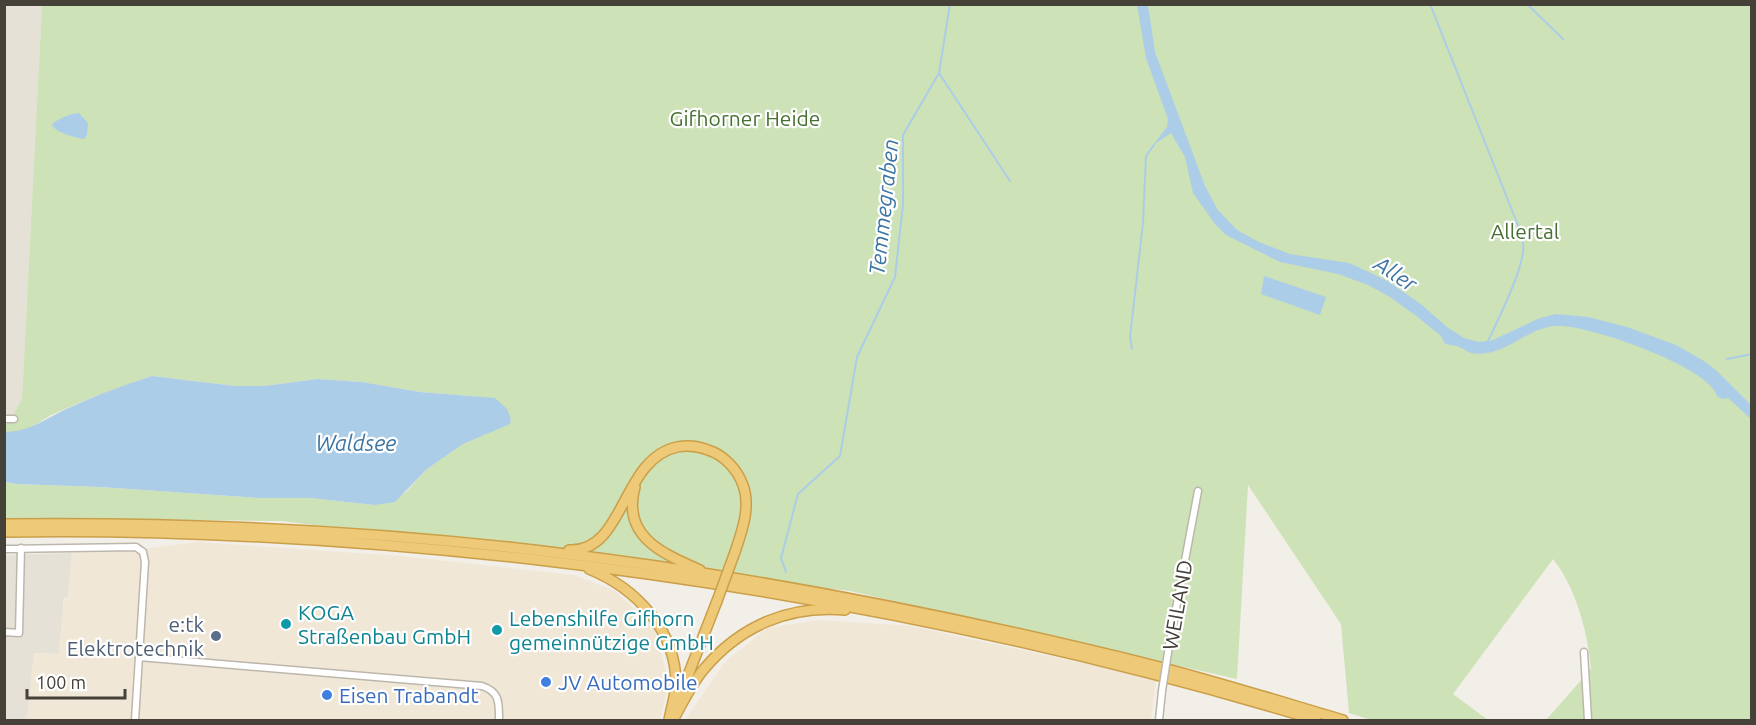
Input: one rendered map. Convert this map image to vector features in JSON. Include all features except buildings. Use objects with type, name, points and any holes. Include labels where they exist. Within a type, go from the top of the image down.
[{"type":"highway","points":[[549,552],[584,549],[598,540],[611,524],[639,474],[660,454],[679,447],[701,447],[726,460],[740,478],[746,500],[743,524],[735,552],[671,720]]},
{"type":"highway","points":[[639,474],[633,504],[634,519],[641,533],[659,551],[711,574]]},
{"type":"highway","points":[[4,524],[154,525],[299,531],[549,552],[711,574],[807,590],[996,628],[1162,668],[1343,720]]},
{"type":"highway","points":[[4,532],[124,532],[288,537],[463,552],[694,580],[806,597],[995,636],[1161,676],[1316,720]]},
{"type":"highway","points":[[578,565],[606,576],[627,589],[658,624],[666,638],[675,669],[676,686],[671,720]]},
{"type":"highway","points":[[671,720],[698,677],[719,653],[735,640],[768,621],[791,612],[813,609],[886,613]]},
{"type":"street","points":[[4,419],[14,419]]},
{"type":"street","name":"WEILAND","points":[[1159,720],[1169,646],[1198,491]]},
{"type":"street","points":[[4,549],[136,547],[143,552],[145,562],[135,720]]},
{"type":"street","points":[[4,632],[19,633],[21,548]]},
{"type":"street","points":[[1584,652],[1588,720]]},
{"type":"street","points":[[139,657],[482,686],[492,689],[498,699],[500,720]]},
{"type":"shaded area","points":[[4,5],[42,5],[22,399],[8,425],[5,425]]},
{"type":"shaded area","points":[[197,542],[401,556],[574,575],[615,591],[654,627],[669,683],[660,720],[27,720],[34,653],[59,654],[64,597],[68,597],[72,553],[127,551]]},
{"type":"shaded area","points":[[72,553],[68,597],[64,597],[59,654],[34,653],[27,720],[5,720],[4,555]]},
{"type":"shaded area","points":[[820,620],[911,626],[1156,679],[1151,720],[685,720],[725,662],[767,628]]},
{"type":"green space","points":[[42,5],[1751,5],[1751,720],[1546,720],[1591,669],[1580,611],[1568,583],[1553,559],[1453,694],[1488,720],[1371,720],[1349,713],[1341,624],[1248,485],[1237,679],[850,591],[281,521],[5,518],[4,482],[258,498],[310,498],[374,505],[405,493],[427,469],[463,444],[510,423],[511,419],[481,397],[420,392],[362,382],[317,379],[264,386],[235,386],[152,376],[93,397],[51,415],[20,432],[5,432],[5,425],[8,424],[22,399]]},
{"type":"water","points":[[1137,5],[1148,5],[1155,52],[1205,186],[1218,210],[1237,230],[1259,242],[1290,254],[1349,263],[1373,274],[1422,305],[1447,327],[1464,338],[1479,342],[1493,340],[1540,318],[1556,314],[1588,317],[1627,327],[1676,345],[1716,370],[1751,405],[1751,419],[1728,398],[1722,399],[1717,396],[1709,385],[1693,373],[1646,349],[1594,332],[1557,326],[1535,331],[1494,351],[1483,354],[1471,353],[1457,346],[1445,344],[1441,336],[1415,315],[1368,285],[1338,274],[1280,262],[1226,235],[1215,224],[1193,193],[1185,157],[1171,133],[1153,145],[1167,127],[1168,119],[1146,58]]},
{"type":"water","points":[[79,113],[88,123],[87,135],[84,139],[63,133],[52,126],[62,118]]},
{"type":"water","points":[[1264,276],[1326,297],[1320,315],[1261,294]]},
{"type":"water","name":"Waldsee","points":[[152,376],[235,386],[264,386],[317,379],[362,382],[420,392],[495,398],[507,409],[511,419],[510,424],[463,444],[427,469],[395,502],[374,505],[310,498],[258,498],[5,482],[5,432],[32,426],[64,410]]},
{"type":"waterway","name":"Temmegraben","points":[[786,572],[781,558],[798,494],[840,456],[857,357],[895,277],[903,204],[903,135],[939,73],[950,4]]},
{"type":"waterway","points":[[1430,4],[1523,241],[1518,273],[1487,343]]},
{"type":"waterway","points":[[1527,4],[1563,39]]},
{"type":"waterway","points":[[939,73],[1010,181]]},
{"type":"waterway","points":[[1132,349],[1130,337],[1143,223],[1146,156],[1154,145]]},
{"type":"waterway","points":[[1727,359],[1752,354]]},
{"type":"place","name":"KOGA Straßenbau GmbH","points":[[286,624]]},
{"type":"place","name":"Lebenshilfe Gifhorn gemeinnützige GmbH","points":[[497,630]]},
{"type":"place","name":"e:tk Elektrotechnik","points":[[216,636]]},
{"type":"place","name":"JV Automobile","points":[[546,682]]},
{"type":"place","name":"Eisen Trabandt","points":[[327,695]]},
{"type":"park label","name":"Gifhorner Heide","points":[[745,118]]},
{"type":"park label","name":"Allertal","points":[[1525,231]]},
{"type":"water label","name":"Aller","points":[[1396,273]]}]
